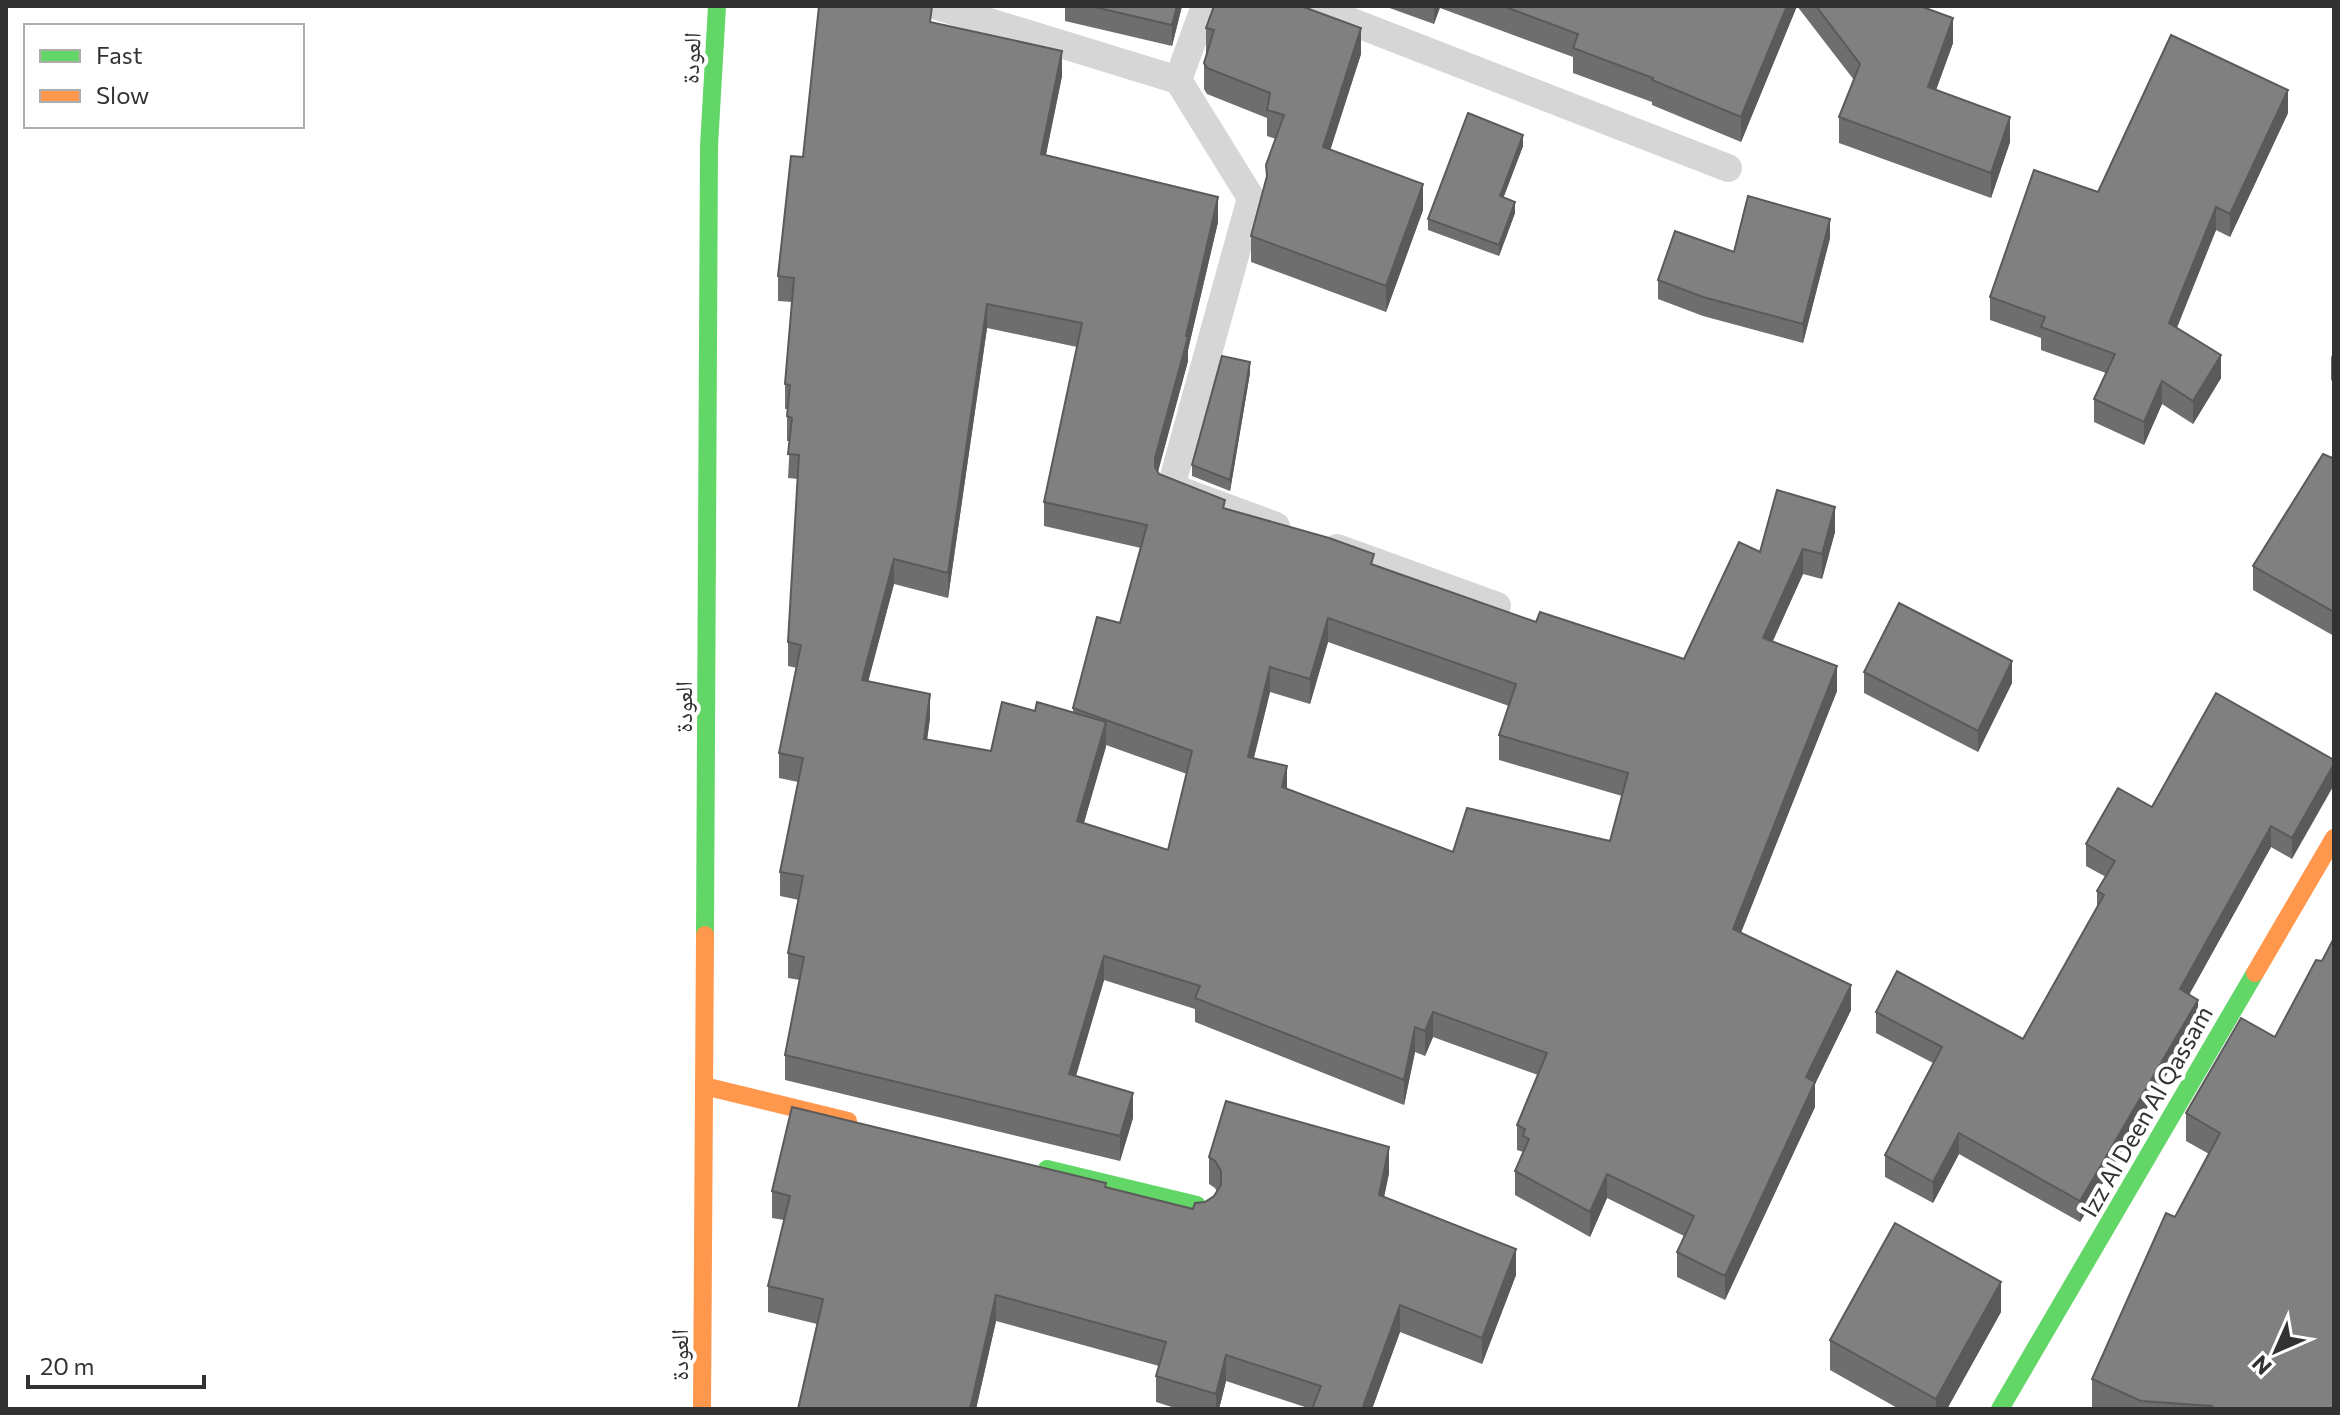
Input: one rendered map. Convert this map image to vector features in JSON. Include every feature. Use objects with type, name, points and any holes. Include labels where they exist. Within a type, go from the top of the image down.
[{"type":"main road","name":"العودة","points":[[702,1409],[709,146],[717,6]]},
{"type":"main road","name":"Izz Al Deen Al Qassam","points":[[2000,1409],[2334,838]]},
{"type":"main road","points":[[704,1086],[874,1127]]},
{"type":"main road","points":[[1027,1164],[1197,1205]]},
{"type":"lane","points":[[937,6],[1178,80],[1251,198],[1171,487],[1497,606]]},
{"type":"lane","points":[[1178,80],[1205,6]]},
{"type":"lane","points":[[1311,6],[1728,168]]},
{"type":"building","points":[[819,6],[932,6],[930,22],[1062,51],[1041,154],[1218,197],[1188,337],[1155,458],[1159,474],[1225,500],[1223,508],[1374,554],[1371,564],[1536,622],[1540,612],[1684,659],[1739,542],[1760,552],[1777,490],[1835,507],[1822,554],[1803,549],[1763,638],[1837,666],[1733,929],[1851,985],[1806,1077],[1815,1082],[1725,1276],[1677,1252],[1694,1216],[1607,1174],[1590,1212],[1515,1171],[1529,1139],[1523,1136],[1525,1129],[1517,1125],[1547,1053],[1433,1012],[1425,1031],[1415,1027],[1404,1080],[1195,998],[1200,986],[1104,956],[1069,1074],[1133,1093],[1120,1136],[785,1055],[804,957],[788,953],[803,876],[780,872],[803,758],[779,753],[801,645],[788,642],[799,455],[788,454],[792,418],[787,416],[790,385],[785,384],[794,278],[778,276],[791,156],[803,157]],"holes":[[[987,304],[1082,323],[1044,502],[1147,525],[1120,623],[1097,617],[1073,708],[1192,751],[1168,850],[1077,821],[1106,722],[1037,702],[1035,711],[1002,702],[991,751],[924,739],[930,694],[862,680],[894,559],[948,573]],[[1328,618],[1516,684],[1499,735],[1628,773],[1610,841],[1467,808],[1453,852],[1282,787],[1287,766],[1248,757],[1270,667],[1310,679]]]},
{"type":"building","points":[[1090,6],[1177,6],[1172,25]]},
{"type":"building","points":[[1214,6],[1301,6],[1361,28],[1323,147],[1423,184],[1386,286],[1251,236],[1267,176],[1266,165],[1284,115],[1267,110],[1270,93],[1207,68],[1204,63],[1214,30],[1206,28]]},
{"type":"building","points":[[1503,6],[1787,6],[1741,117],[1653,78],[1573,48],[1578,34]]},
{"type":"building","points":[[1816,6],[1920,6],[1953,18],[1928,87],[2010,117],[1991,173],[1839,117],[1860,64]]},
{"type":"building","points":[[2171,35],[2288,90],[2230,214],[2216,207],[2169,323],[2221,355],[2193,401],[2162,381],[2144,422],[2094,399],[2115,354],[2041,327],[2045,317],[1990,297],[2034,170],[2098,192]]},
{"type":"building","points":[[1468,113],[1523,135],[1500,196],[1515,202],[1499,245],[1428,219]]},
{"type":"building","points":[[1748,196],[1830,219],[1803,324],[1703,297],[1658,280],[1675,231],[1734,252]]},
{"type":"building","points":[[1222,356],[1250,362],[1230,480],[1192,465]]},
{"type":"building","points":[[2323,454],[2332,458],[2334,454],[2334,612],[2253,566]]},
{"type":"building","points":[[1899,603],[2012,661],[1978,731],[1864,672]]},
{"type":"building","points":[[2216,693],[2334,760],[2334,764],[2292,838],[2271,826],[2180,989],[2198,1000],[2080,1201],[1959,1133],[1933,1182],[1885,1155],[1942,1047],[1876,1012],[1897,971],[2023,1039],[2104,895],[2097,891],[2115,861],[2086,844],[2118,788],[2152,807]]},
{"type":"building","points":[[2334,938],[2334,1409],[2212,1409],[2212,1406],[2141,1401],[2092,1379],[2166,1213],[2175,1217],[2220,1133],[2186,1113],[2241,1018],[2275,1037],[2316,960],[2322,961]]},
{"type":"building","points":[[1226,1101],[1389,1147],[1379,1195],[1516,1249],[1482,1338],[1400,1305],[1362,1409],[1312,1409],[1321,1386],[1226,1355],[1216,1394],[1156,1376],[1166,1342],[996,1295],[970,1409],[798,1409],[823,1299],[768,1286],[790,1196],[772,1191],[792,1107],[1106,1183],[1105,1187],[1193,1209],[1195,1203],[1205,1202],[1214,1196],[1221,1185],[1221,1171],[1209,1157]]},
{"type":"building","points":[[1895,1223],[2001,1282],[1936,1399],[1830,1340]]},
{"type":"traffic: fast","points":[[705,935],[709,146],[717,6]]},
{"type":"traffic: fast","points":[[2000,1409],[2255,973]]},
{"type":"traffic: fast","points":[[1047,1169],[1197,1205]]},
{"type":"traffic: slow","points":[[2255,973],[2334,838]]},
{"type":"traffic: slow","points":[[702,1409],[705,935]]},
{"type":"traffic: slow","points":[[704,1086],[848,1121]]}]
